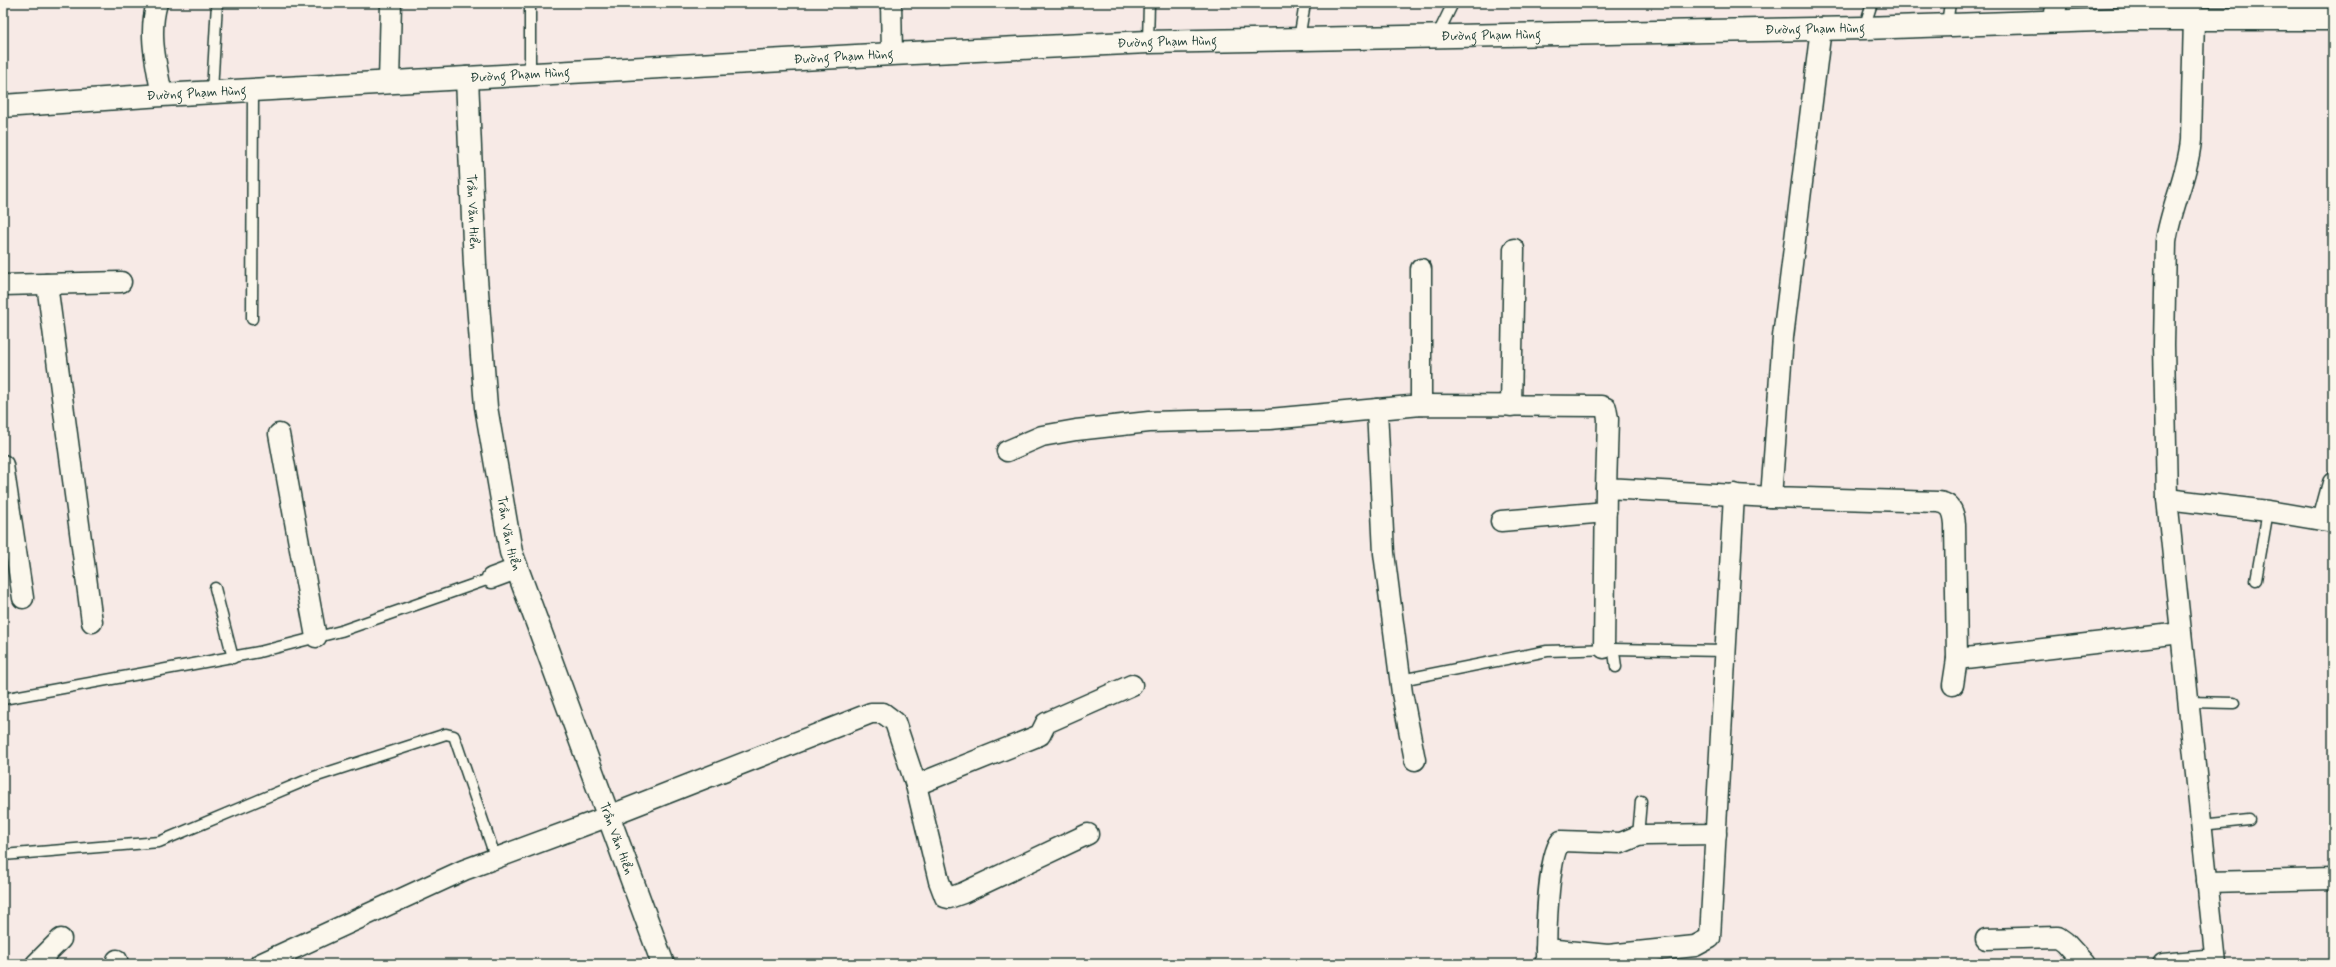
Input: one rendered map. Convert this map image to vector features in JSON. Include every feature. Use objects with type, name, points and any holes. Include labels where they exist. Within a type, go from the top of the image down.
[{"type":"main road","name":"Đường Phạm Hùng","points":[[3,106],[389,82],[892,54],[1148,42],[1864,28],[1947,24],[2055,13],[2194,18],[2333,18]]},
{"type":"main road","name":"Trần Văn Hiển","points":[[467,78],[475,260],[486,407],[511,552],[504,573],[598,820],[663,964]]},
{"type":"street","points":[[157,3],[152,19],[152,44],[162,95]]},
{"type":"street","points":[[389,82],[391,3]]},
{"type":"street","points":[[891,3],[892,54]]},
{"type":"street","points":[[2163,964],[2216,962],[2167,500],[2164,345],[2166,241],[2168,226],[2190,157],[2194,18]]},
{"type":"street","points":[[1771,496],[1783,337],[1821,28]]},
{"type":"street","points":[[1511,406],[1514,249]]},
{"type":"street","points":[[1421,269],[1421,405]]},
{"type":"street","points":[[3,285],[121,282]]},
{"type":"street","points":[[47,284],[92,622]]},
{"type":"street","points":[[1007,451],[1042,436],[1122,424],[1270,419],[1421,405],[1601,406],[1606,408],[1608,648]]},
{"type":"street","points":[[1377,409],[1384,553],[1401,680],[1415,760]]},
{"type":"street","points":[[279,434],[316,637]]},
{"type":"street","points":[[3,465],[23,598]]},
{"type":"street","points":[[2167,500],[2268,511],[2328,521],[2333,483]]},
{"type":"street","points":[[1606,488],[1938,502],[1947,504],[1951,508],[1956,524],[1957,659],[1953,685]]},
{"type":"street","points":[[1716,834],[1638,836],[1621,843],[1561,841],[1558,846],[1548,905],[1546,957],[1608,955],[1694,946],[1706,942],[1710,938],[1712,929],[1724,651],[1734,494]]},
{"type":"street","points":[[1501,521],[1606,512]]},
{"type":"street","points":[[1957,659],[2181,633]]},
{"type":"street","points":[[916,785],[1037,736],[1046,723],[1132,685]]},
{"type":"street","points":[[260,964],[464,870],[598,820],[871,713],[883,713],[895,722],[916,785],[942,893],[949,898],[1088,834]]},
{"type":"street","points":[[2207,882],[2333,879]]},
{"type":"street","points":[[1986,939],[2058,937],[2065,942],[2085,964]]},
{"type":"street","points":[[36,964],[61,939]]},
{"type":"lane","points":[[212,92],[217,3]]},
{"type":"lane","points":[[530,3],[530,75]]},
{"type":"lane","points":[[1148,42],[1149,3]]},
{"type":"lane","points":[[1299,39],[1305,3]]},
{"type":"lane","points":[[1437,36],[1453,3]]},
{"type":"lane","points":[[1864,28],[1872,3]]},
{"type":"lane","points":[[1947,24],[1950,3]]},
{"type":"lane","points":[[252,320],[253,90]]},
{"type":"lane","points":[[2256,580],[2268,511]]},
{"type":"lane","points":[[3,699],[233,658],[342,631],[504,573]]},
{"type":"lane","points":[[215,588],[233,658]]},
{"type":"lane","points":[[1401,680],[1547,651],[1608,648],[1724,651]]},
{"type":"lane","points":[[1608,648],[1614,652],[1616,668]]},
{"type":"lane","points":[[2188,702],[2234,703]]},
{"type":"lane","points":[[3,855],[159,842],[314,777],[446,734],[454,736],[496,858]]},
{"type":"lane","points":[[1638,836],[1641,801]]},
{"type":"lane","points":[[2201,825],[2248,820]]}]
